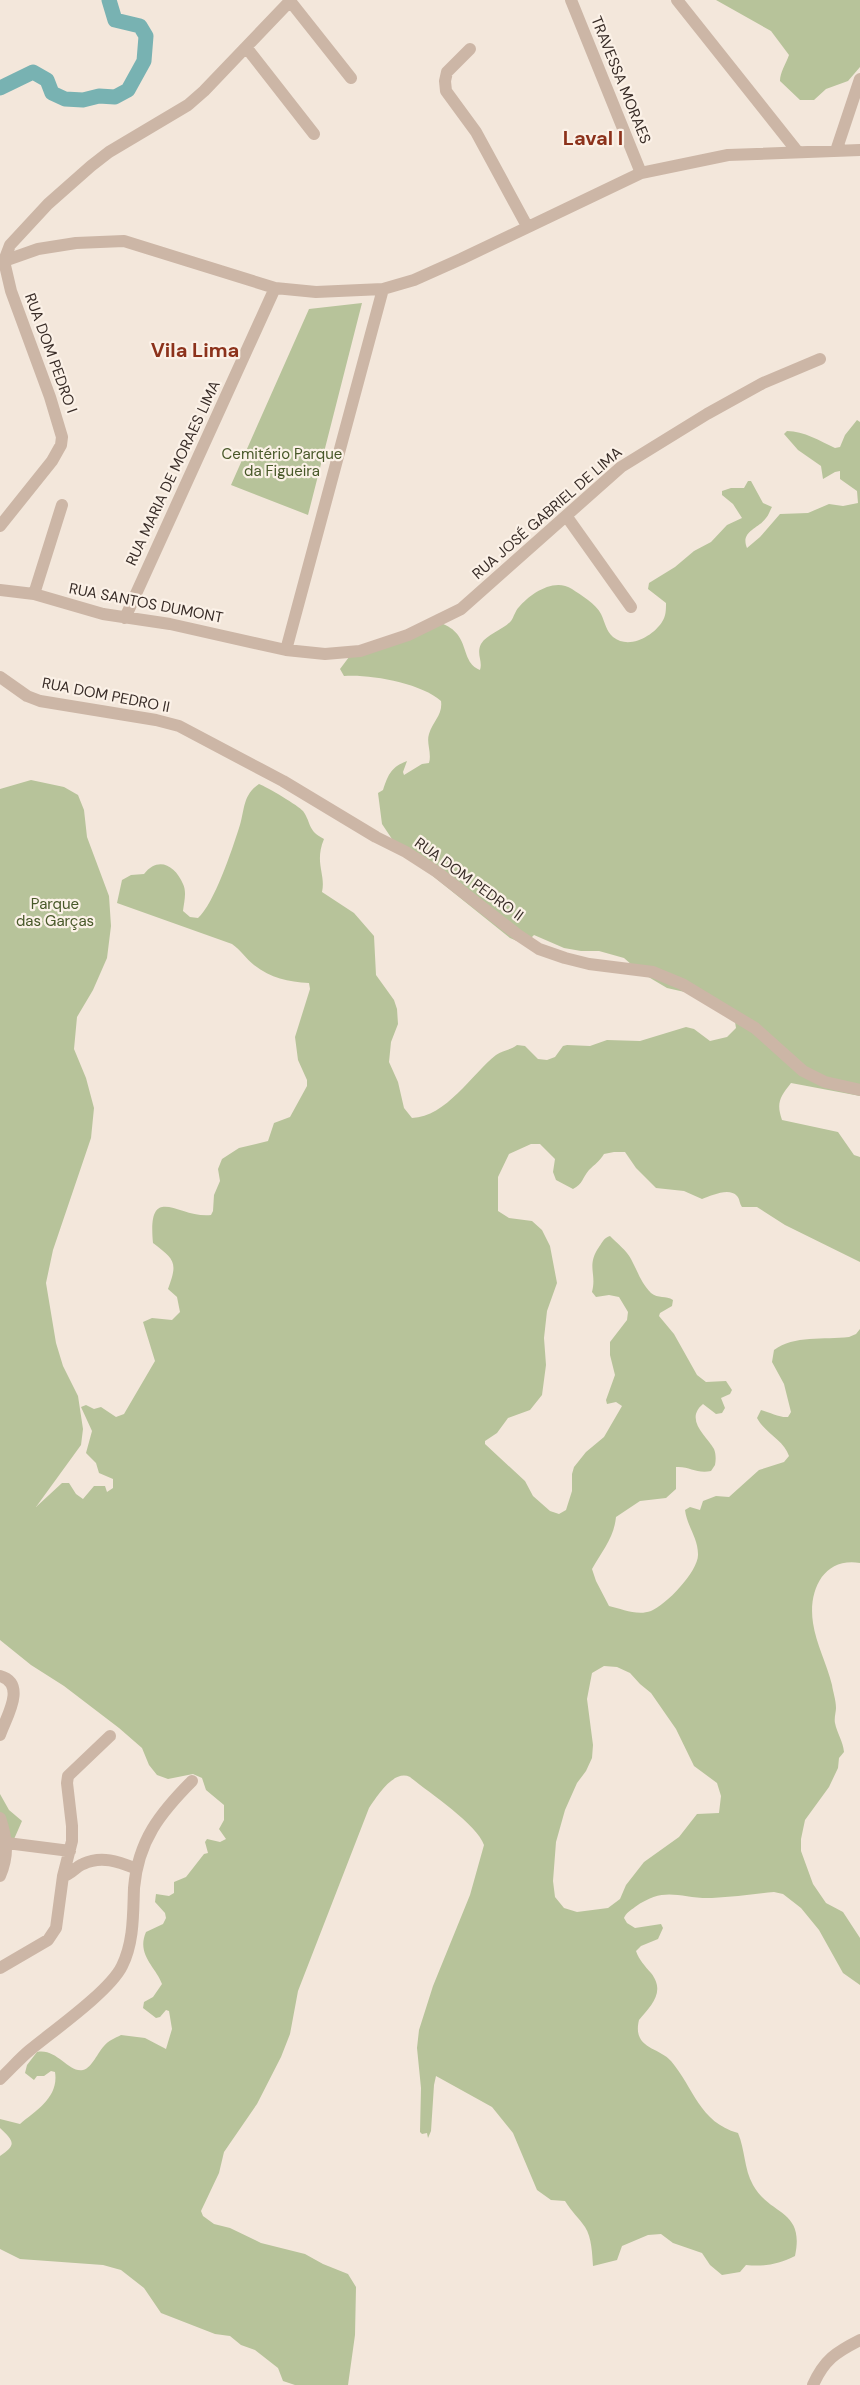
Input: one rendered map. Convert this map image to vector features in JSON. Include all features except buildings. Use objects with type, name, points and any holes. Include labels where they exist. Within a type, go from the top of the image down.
[{"type":"street","points":[[4,260],[10,245],[72,181],[109,152],[188,105],[210,85],[290,0],[351,78]]},
{"type":"street","name":"TRAVESSA MORAES","points":[[571,0],[641,173]]},
{"type":"street","points":[[677,0],[797,151]]},
{"type":"street","points":[[246,47],[314,134]]},
{"type":"street","points":[[470,49],[447,72],[445,81],[446,91],[476,132],[527,226]]},
{"type":"street","points":[[836,151],[860,79]]},
{"type":"street","points":[[4,260],[38,249],[76,243],[124,241],[274,288],[316,292],[383,289],[414,280],[461,259],[641,173],[728,155],[860,150]]},
{"type":"street","name":"RUA DOM PEDRO I","points":[[0,526],[52,461],[61,445],[62,437],[50,397],[16,307],[4,260]]},
{"type":"street","name":"RUA MARIA DE MORAES LIMA","points":[[125,618],[274,288]]},
{"type":"street","points":[[286,650],[383,289]]},
{"type":"street","name":"RUA JOSÉ GABRIEL DE LIMA","points":[[286,650],[326,654],[360,651],[408,635],[460,609],[567,517],[621,467],[731,400],[764,383],[820,359]]},
{"type":"street","points":[[34,594],[62,505]]},
{"type":"street","points":[[567,517],[631,607]]},
{"type":"street","name":"RUA SANTOS DUMONT","points":[[0,590],[34,594],[56,602],[125,618],[194,628],[286,650]]},
{"type":"street","name":"RUA DOM PEDRO II","points":[[0,677],[27,696],[40,701],[156,720],[179,726],[283,781],[376,837],[406,852],[437,872],[518,935],[540,949],[589,964],[653,972],[682,984],[755,1028],[803,1071],[825,1082],[860,1090]]},
{"type":"street","points":[[0,1735],[14,1698],[13,1687],[2,1677]]},
{"type":"street","points":[[0,1968],[33,1951],[48,1940],[56,1928],[63,1876],[70,1852],[72,1826],[68,1776],[110,1736]]},
{"type":"street","points":[[0,2080],[28,2051],[92,1999],[122,1967],[133,1923],[134,1886],[140,1854],[156,1821],[192,1781]]},
{"type":"street","points":[[0,1818],[7,1843],[7,1852],[0,1876]]},
{"type":"street","points":[[7,1843],[70,1852]]},
{"type":"street","points":[[63,1876],[68,1875],[82,1864],[104,1859],[118,1861],[137,1869]]},
{"type":"street","points":[[813,2385],[822,2366],[840,2350],[860,2340]]},
{"type":"green space","points":[[716,0],[860,0],[860,67],[848,81],[826,89],[814,100],[800,100],[780,81],[789,55],[771,31]]},
{"type":"green space","name":"Cemitério Parque da Figueira","points":[[362,303],[308,515],[231,485],[309,309]]},
{"type":"green space","name":"Parque das Garças","points":[[857,420],[860,422],[860,1096],[791,1083],[780,1100],[779,1109],[782,1120],[838,1132],[854,1155],[860,1157],[860,1262],[785,1225],[757,1207],[742,1207],[734,1193],[725,1192],[702,1199],[684,1191],[656,1188],[636,1168],[625,1152],[604,1154],[589,1170],[579,1185],[573,1189],[556,1180],[553,1172],[555,1159],[540,1144],[531,1144],[509,1154],[498,1177],[498,1211],[509,1218],[532,1221],[542,1230],[550,1246],[557,1283],[547,1311],[544,1338],[546,1365],[542,1395],[530,1410],[508,1418],[497,1433],[485,1441],[485,1444],[525,1481],[533,1496],[550,1511],[559,1514],[566,1510],[572,1491],[574,1467],[586,1452],[604,1437],[622,1406],[616,1402],[607,1404],[606,1400],[615,1375],[610,1355],[610,1342],[627,1320],[628,1312],[619,1297],[609,1295],[596,1297],[592,1292],[593,1259],[603,1241],[610,1236],[629,1256],[642,1281],[651,1293],[673,1300],[672,1306],[660,1313],[659,1316],[674,1334],[697,1375],[706,1382],[726,1381],[732,1390],[730,1394],[721,1398],[725,1408],[722,1413],[716,1414],[703,1404],[696,1416],[699,1428],[715,1451],[715,1465],[711,1471],[701,1472],[676,1467],[676,1489],[666,1498],[640,1501],[616,1517],[610,1538],[592,1569],[609,1606],[640,1613],[651,1611],[673,1595],[688,1578],[697,1561],[698,1548],[685,1510],[690,1507],[700,1510],[703,1501],[716,1496],[729,1497],[759,1470],[784,1462],[789,1456],[783,1445],[757,1418],[761,1410],[785,1417],[788,1417],[791,1412],[784,1384],[772,1362],[774,1350],[782,1345],[800,1340],[849,1337],[856,1334],[860,1329],[860,1563],[836,1565],[828,1571],[816,1588],[812,1611],[817,1639],[832,1685],[836,1705],[835,1723],[844,1752],[839,1758],[838,1768],[829,1787],[805,1820],[801,1839],[801,1851],[813,1884],[826,1903],[843,1912],[860,1938],[860,1985],[843,1973],[819,1930],[801,1908],[783,1894],[774,1892],[712,1898],[673,1895],[655,1896],[630,1910],[624,1918],[627,1923],[635,1928],[661,1924],[663,1928],[658,1939],[641,1946],[636,1951],[640,1960],[651,1973],[657,1986],[657,1993],[652,2004],[639,2020],[639,2037],[648,2046],[671,2061],[698,2103],[714,2121],[738,2133],[753,2185],[768,2203],[791,2221],[795,2229],[797,2241],[795,2256],[772,2264],[746,2265],[740,2272],[722,2275],[710,2265],[702,2253],[673,2243],[661,2234],[648,2235],[622,2246],[617,2260],[593,2266],[590,2241],[585,2227],[565,2201],[551,2200],[537,2190],[513,2133],[492,2107],[436,2076],[431,2131],[428,2138],[427,2133],[422,2134],[420,2132],[421,2088],[417,2048],[419,2030],[433,1986],[470,1895],[484,1845],[472,1828],[451,1809],[410,1777],[398,1777],[386,1785],[369,1808],[298,1991],[290,2034],[281,2057],[257,2104],[224,2152],[219,2173],[201,2211],[203,2216],[214,2224],[230,2228],[261,2243],[305,2254],[348,2274],[356,2287],[355,2335],[348,2385],[295,2385],[283,2381],[278,2368],[255,2350],[241,2345],[230,2336],[215,2334],[161,2313],[144,2288],[121,2270],[103,2265],[20,2259],[0,2249],[0,2156],[9,2149],[12,2143],[0,2128],[0,2119],[20,2124],[40,2108],[54,2089],[55,2072],[51,2071],[44,2076],[37,2076],[34,2080],[25,2073],[27,2065],[37,2052],[44,2052],[51,2054],[72,2068],[83,2070],[92,2063],[106,2044],[121,2035],[145,2038],[166,2049],[172,2029],[169,2011],[166,2010],[160,2017],[156,2018],[143,2008],[144,2002],[153,1997],[162,1984],[143,1947],[146,1932],[163,1924],[166,1918],[165,1913],[155,1902],[156,1894],[169,1896],[174,1893],[174,1882],[186,1877],[204,1854],[208,1853],[205,1842],[207,1839],[220,1842],[226,1839],[219,1829],[224,1820],[224,1805],[206,1790],[202,1778],[193,1774],[168,1779],[157,1775],[149,1765],[142,1748],[119,1728],[64,1686],[31,1665],[0,1640],[0,789],[31,780],[64,787],[78,795],[84,810],[87,837],[109,896],[111,926],[107,958],[93,990],[77,1017],[74,1049],[86,1078],[94,1108],[91,1138],[53,1250],[46,1283],[56,1343],[63,1366],[78,1396],[83,1429],[81,1445],[36,1507],[62,1483],[69,1483],[76,1494],[83,1499],[94,1486],[105,1486],[107,1492],[113,1488],[113,1479],[99,1473],[96,1463],[86,1453],[92,1431],[81,1407],[86,1405],[94,1409],[101,1407],[116,1417],[124,1414],[155,1361],[143,1322],[152,1318],[172,1320],[180,1312],[177,1297],[168,1289],[173,1273],[172,1262],[153,1243],[152,1224],[155,1213],[160,1208],[168,1207],[199,1215],[211,1215],[214,1195],[220,1181],[218,1169],[222,1159],[239,1148],[268,1141],[274,1123],[290,1117],[307,1086],[307,1080],[298,1060],[295,1037],[310,989],[309,983],[294,982],[273,976],[254,965],[232,944],[117,903],[122,880],[131,875],[144,874],[155,865],[166,865],[176,872],[184,887],[183,911],[190,917],[198,918],[210,901],[222,876],[239,828],[247,798],[254,788],[259,784],[303,811],[312,830],[324,839],[320,855],[323,880],[322,892],[354,913],[374,936],[376,975],[394,1000],[397,1009],[398,1024],[391,1042],[389,1062],[398,1082],[404,1108],[412,1118],[424,1116],[447,1103],[496,1055],[517,1045],[525,1046],[538,1059],[547,1060],[555,1057],[563,1046],[567,1045],[590,1046],[607,1040],[640,1041],[686,1027],[694,1029],[710,1041],[727,1037],[736,1028],[735,1022],[689,993],[667,988],[640,972],[624,958],[599,951],[581,951],[564,948],[534,935],[532,937],[535,943],[524,944],[510,938],[398,848],[382,824],[378,793],[383,790],[391,772],[402,763],[407,761],[403,772],[404,775],[422,764],[429,763],[428,737],[441,710],[441,701],[421,689],[395,681],[381,678],[344,676],[340,669],[349,657],[437,622],[456,632],[461,639],[469,660],[473,666],[480,670],[479,651],[481,644],[511,621],[518,609],[529,597],[550,586],[558,585],[572,589],[592,603],[599,610],[607,629],[613,637],[619,641],[626,642],[640,640],[658,627],[666,613],[666,603],[648,589],[649,583],[675,567],[694,551],[711,542],[727,525],[742,518],[733,504],[722,495],[722,491],[731,488],[744,488],[748,481],[751,481],[763,503],[772,507],[763,522],[748,534],[745,542],[747,548],[760,537],[780,514],[808,513],[829,504],[843,506],[858,503],[857,491],[840,479],[840,471],[823,479],[821,466],[798,450],[784,434],[787,431],[793,431],[812,437],[835,448],[840,447],[845,435]],"holes":[[[604,1666],[617,1667],[630,1673],[651,1693],[676,1729],[694,1766],[717,1783],[721,1796],[719,1813],[697,1814],[679,1837],[644,1862],[626,1885],[620,1899],[608,1908],[577,1912],[564,1908],[555,1897],[553,1881],[556,1842],[565,1810],[577,1783],[586,1771],[592,1758],[593,1745],[587,1699],[592,1673]]]},
{"type":"green space","points":[[0,1794],[9,1810],[22,1821],[0,1871]]},
{"type":"waterway","points":[[0,88],[33,72],[47,80],[52,93],[65,99],[83,100],[99,96],[115,97],[128,90],[144,61],[146,36],[140,26],[115,20],[109,0]]},
{"type":"district","name":"Laval I","points":[[593,138]]},
{"type":"district","name":"Vila Lima","points":[[195,350]]}]
